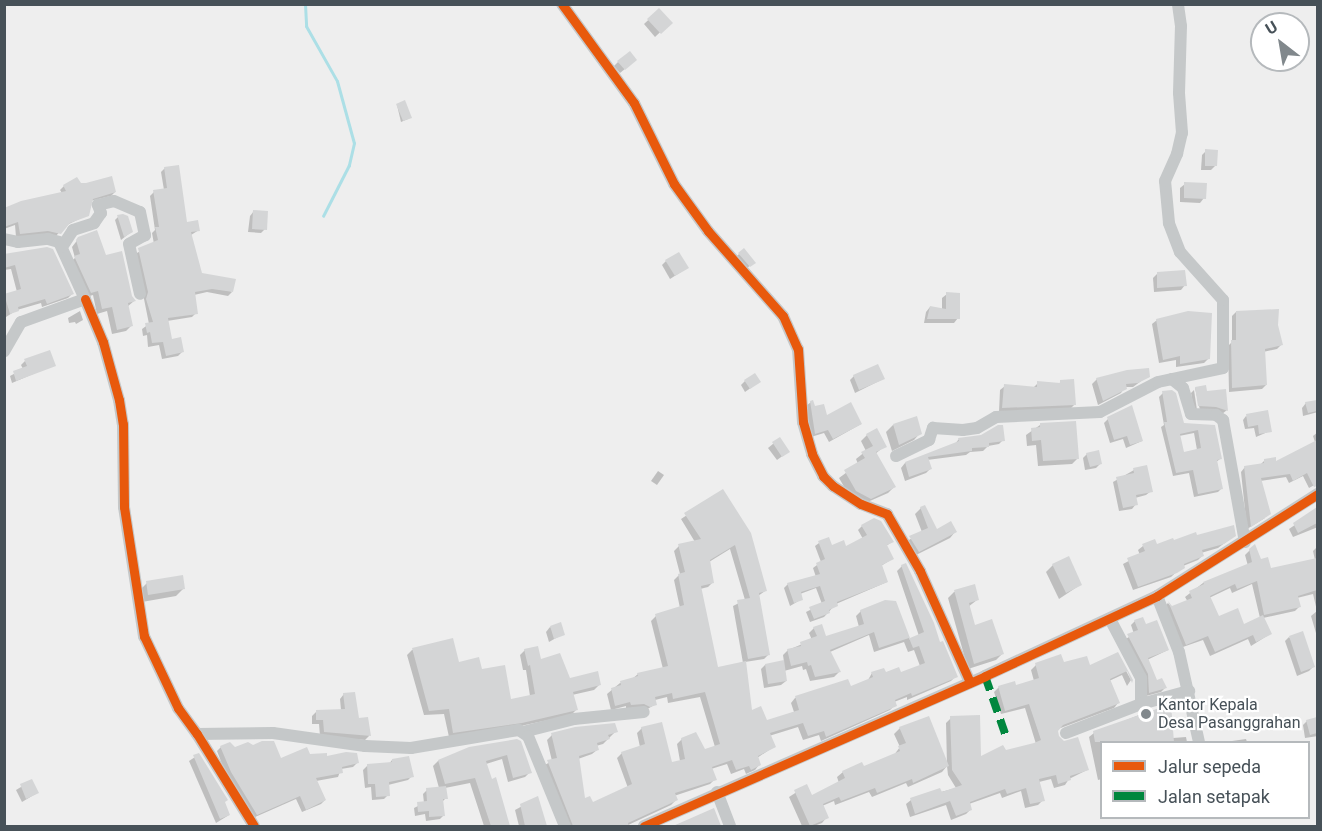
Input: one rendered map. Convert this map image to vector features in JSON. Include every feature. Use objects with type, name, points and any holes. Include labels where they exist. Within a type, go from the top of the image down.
[{"type":"street","points":[[562,4],[633,103],[674,184],[708,231],[783,316],[798,349],[803,422],[812,454],[823,476],[833,486],[861,504],[888,514],[920,571],[970,682]]},
{"type":"street","points":[[896,456],[929,440],[933,428],[963,430],[977,428],[996,417],[1100,412],[1158,382],[1223,368],[1223,300],[1180,252],[1169,223],[1165,181],[1177,154],[1182,133],[1179,93],[1181,26],[1178,4]]},
{"type":"street","points":[[62,247],[73,230],[94,223],[101,213],[98,205],[114,201],[140,212],[145,235],[129,244],[140,294]]},
{"type":"street","points":[[4,239],[18,242],[48,239],[59,242],[85,299],[102,342],[119,400],[123,424],[124,507],[139,619],[167,689],[254,826]]},
{"type":"street","points":[[4,352],[21,322],[85,299]]},
{"type":"street","points":[[1172,379],[1183,388],[1191,414],[1216,415],[1223,420],[1245,542]]},
{"type":"street","points":[[644,826],[1110,619],[1156,596],[1245,542],[1317,494]]},
{"type":"street","points":[[1156,596],[1179,652],[1199,741]]},
{"type":"street","points":[[1110,619],[1142,678],[1141,704]]},
{"type":"street","points":[[1066,733],[1141,704],[1189,691]]},
{"type":"street","points":[[197,734],[273,733],[388,748],[439,744],[514,730],[523,732],[574,719],[644,712]]},
{"type":"street","points":[[523,732],[540,762],[566,826]]},
{"type":"street","points":[[717,792],[730,826]]},
{"type":"building","points":[[659,8],[673,23],[661,34],[647,19]]},
{"type":"building","points":[[630,51],[637,60],[625,70],[617,61]]},
{"type":"building","points":[[405,100],[412,118],[403,121],[396,104]]},
{"type":"building","points":[[1205,149],[1218,150],[1217,166],[1205,166]]},
{"type":"building","points":[[179,165],[187,222],[198,220],[200,231],[191,232],[202,273],[236,279],[233,292],[212,289],[195,292],[198,314],[168,318],[172,339],[181,337],[184,352],[166,356],[163,342],[152,343],[150,332],[147,333],[145,323],[153,322],[146,299],[148,292],[138,248],[158,240],[155,227],[159,227],[153,190],[167,188],[164,167]]},
{"type":"building","points":[[112,176],[116,192],[93,199],[89,216],[70,223],[61,234],[48,231],[20,234],[18,222],[4,227],[4,208],[21,201],[66,191],[63,185],[77,177],[81,183],[86,183]]},
{"type":"building","points":[[1184,182],[1207,183],[1206,199],[1184,198]]},
{"type":"building","points":[[253,210],[268,211],[267,230],[252,229]]},
{"type":"building","points":[[117,215],[128,216],[133,232],[124,237]]},
{"type":"building","points":[[97,230],[106,255],[122,251],[132,296],[136,301],[128,303],[133,326],[117,330],[112,307],[102,309],[98,291],[91,293],[74,256],[80,254],[76,240],[78,237]]},
{"type":"building","points":[[47,247],[53,249],[74,294],[47,304],[45,299],[18,307],[19,311],[10,314],[4,294],[21,289],[15,265],[4,268],[4,254]]},
{"type":"building","points":[[744,248],[756,263],[750,267],[738,253]]},
{"type":"building","points":[[679,252],[689,268],[675,276],[665,260]]},
{"type":"building","points":[[1185,270],[1187,286],[1157,288],[1157,272]]},
{"type":"building","points":[[946,292],[960,293],[960,319],[927,319],[930,306],[946,309]]},
{"type":"building","points":[[1279,309],[1278,325],[1283,345],[1265,349],[1267,385],[1232,388],[1231,340],[1236,340],[1236,311]]},
{"type":"building","points":[[1188,311],[1212,313],[1210,359],[1180,364],[1180,356],[1163,360],[1156,319]]},
{"type":"building","points":[[50,350],[56,366],[16,381],[13,371],[27,366],[24,359]]},
{"type":"building","points":[[878,364],[885,379],[859,390],[853,375]]},
{"type":"building","points":[[1149,368],[1150,377],[1138,383],[1126,384],[1127,389],[1103,401],[1096,378],[1127,370]]},
{"type":"building","points":[[755,373],[761,382],[750,389],[744,380]]},
{"type":"building","points":[[1074,379],[1076,405],[1002,408],[1004,384],[1037,387],[1037,381],[1060,383],[1060,380]]},
{"type":"building","points":[[1206,385],[1207,391],[1226,389],[1228,411],[1216,407],[1198,406],[1195,387]]},
{"type":"building","points":[[1172,390],[1176,393],[1184,423],[1215,425],[1222,459],[1217,460],[1223,489],[1198,494],[1193,470],[1176,473],[1164,422],[1167,422],[1162,391]],"holes":[[[1198,430],[1201,448],[1184,452],[1180,434]]]},
{"type":"building","points":[[813,400],[815,406],[824,404],[827,415],[851,402],[862,424],[833,439],[828,430],[815,434],[810,401]]},
{"type":"building","points":[[1317,400],[1317,411],[1308,413],[1305,402]]},
{"type":"building","points":[[1132,405],[1143,441],[1130,445],[1127,436],[1114,440],[1107,417]]},
{"type":"building","points":[[1268,410],[1272,432],[1259,434],[1258,425],[1248,427],[1246,414]]},
{"type":"building","points":[[917,416],[922,434],[899,445],[893,424]]},
{"type":"building","points":[[1076,421],[1079,459],[1043,461],[1041,440],[1032,441],[1031,428],[1040,427],[1040,423]]},
{"type":"building","points":[[998,425],[1003,425],[1005,441],[989,443],[989,447],[972,448],[972,451],[928,457],[932,469],[909,477],[905,462],[959,441],[958,438],[981,435]]},
{"type":"building","points":[[877,428],[887,447],[876,452],[896,487],[871,499],[856,491],[844,470],[865,458],[861,452],[873,446],[866,434]]},
{"type":"building","points":[[780,437],[790,452],[782,457],[772,442]]},
{"type":"building","points":[[1317,440],[1317,486],[1314,487],[1307,473],[1293,481],[1290,474],[1261,478],[1271,514],[1251,527],[1244,466],[1264,463],[1264,459],[1276,457],[1276,461]]},
{"type":"building","points":[[1099,450],[1102,464],[1090,467],[1086,453]]},
{"type":"building","points":[[1147,465],[1153,492],[1136,495],[1138,505],[1123,508],[1116,477],[1134,473],[1133,468]]},
{"type":"building","points":[[723,489],[751,533],[767,591],[759,593],[770,655],[748,659],[737,600],[750,598],[735,545],[710,560],[714,583],[701,586],[718,667],[746,661],[752,710],[761,706],[767,720],[799,710],[795,696],[848,679],[851,686],[873,677],[871,672],[884,668],[886,672],[899,667],[901,672],[925,663],[919,646],[913,648],[909,638],[879,648],[874,632],[830,650],[841,672],[815,677],[811,665],[808,666],[807,662],[791,666],[787,649],[801,646],[800,642],[817,636],[813,627],[822,624],[826,636],[864,624],[860,610],[885,600],[896,601],[910,638],[924,632],[901,565],[906,563],[934,623],[940,642],[943,641],[958,677],[912,696],[911,693],[895,700],[897,706],[826,737],[824,731],[808,736],[803,723],[770,733],[776,747],[758,756],[761,765],[751,770],[749,766],[736,770],[732,760],[712,767],[717,780],[675,793],[678,800],[628,823],[629,826],[573,826],[547,760],[557,758],[551,733],[575,727],[615,723],[618,732],[608,735],[610,739],[597,743],[599,750],[579,756],[585,798],[590,796],[593,802],[632,784],[621,752],[645,744],[641,727],[662,722],[672,762],[685,759],[681,738],[696,732],[705,749],[720,744],[705,692],[673,699],[672,693],[655,697],[657,705],[650,707],[644,704],[631,705],[630,702],[615,706],[611,688],[621,685],[620,681],[638,676],[637,673],[668,666],[655,614],[684,605],[678,574],[685,572],[678,544],[701,539],[684,513]]},
{"type":"building","points":[[925,505],[937,529],[951,521],[957,532],[919,552],[909,536],[928,528],[920,507]]},
{"type":"building","points":[[1317,507],[1317,523],[1298,533],[1293,523]]},
{"type":"building","points":[[874,518],[881,521],[894,542],[887,545],[894,559],[882,565],[888,582],[837,602],[838,606],[829,610],[830,613],[814,619],[809,607],[825,601],[820,586],[801,592],[803,600],[794,603],[787,583],[820,574],[816,563],[825,559],[818,541],[829,537],[832,545],[844,540],[846,546],[867,535],[861,525]]},
{"type":"building","points":[[1234,525],[1236,536],[1224,544],[1202,550],[1204,556],[1184,564],[1185,568],[1177,573],[1138,587],[1127,558],[1145,551],[1142,544],[1155,539],[1157,544],[1196,532],[1197,535]]},
{"type":"building","points":[[1255,544],[1261,559],[1268,557],[1271,568],[1317,558],[1317,590],[1298,596],[1301,607],[1264,615],[1257,581],[1237,589],[1235,584],[1210,596],[1219,616],[1238,608],[1244,624],[1263,615],[1272,634],[1256,642],[1253,635],[1215,652],[1208,636],[1186,645],[1168,601],[1172,606],[1192,598],[1189,591],[1204,584],[1203,582],[1252,562],[1249,549]]},
{"type":"building","points":[[1069,556],[1082,585],[1066,593],[1052,564]]},
{"type":"building","points":[[183,575],[185,589],[148,595],[146,581]]},
{"type":"building","points":[[975,584],[979,600],[969,603],[975,625],[992,619],[1004,654],[974,664],[954,590]]},
{"type":"building","points":[[1143,617],[1146,624],[1157,620],[1169,650],[1148,658],[1157,680],[1162,678],[1167,688],[1149,693],[1148,674],[1127,634],[1138,630],[1134,620]]},
{"type":"building","points":[[561,622],[565,635],[554,639],[550,626]]},
{"type":"building","points":[[1303,631],[1315,667],[1301,672],[1289,636]]},
{"type":"building","points":[[453,638],[459,662],[479,657],[482,669],[505,665],[511,699],[535,694],[530,665],[528,666],[524,649],[538,646],[541,659],[560,653],[570,678],[598,671],[601,685],[573,692],[578,710],[522,723],[453,733],[449,709],[429,711],[412,648]]},
{"type":"building","points":[[1118,652],[1133,680],[1132,683],[1127,671],[1110,679],[1120,703],[1063,725],[1058,731],[1064,741],[1078,737],[1089,770],[1070,776],[1071,780],[1058,784],[1056,775],[1039,779],[1045,801],[1030,804],[1026,788],[1007,794],[1005,789],[970,802],[972,810],[956,816],[950,801],[915,814],[910,798],[940,788],[942,792],[962,785],[952,770],[950,716],[980,715],[981,756],[1003,745],[1006,750],[1034,743],[1041,740],[1029,704],[1005,711],[998,686],[1015,681],[1016,685],[1039,678],[1035,663],[1061,654],[1064,662],[1087,656],[1090,665]]},
{"type":"building","points":[[784,660],[787,681],[768,684],[765,664]]},
{"type":"building","points":[[355,692],[359,718],[368,717],[371,736],[324,732],[323,720],[316,720],[316,710],[345,709],[343,693]]},
{"type":"building","points":[[1171,704],[1174,741],[1095,742],[1093,731]]},
{"type":"building","points":[[929,716],[949,766],[913,783],[912,779],[877,793],[875,788],[841,801],[839,797],[823,804],[829,818],[810,826],[794,790],[807,784],[812,795],[845,778],[842,771],[862,762],[864,766],[900,751],[898,746],[906,743],[899,727]]},
{"type":"building","points":[[1317,717],[1317,733],[1310,735],[1306,720]]},
{"type":"building","points":[[517,739],[521,741],[532,773],[513,778],[507,755],[486,761],[492,779],[496,777],[510,826],[491,826],[475,778],[445,784],[438,760],[469,747]]},
{"type":"building","points":[[262,741],[274,741],[281,758],[307,747],[310,754],[327,753],[327,756],[346,752],[357,753],[359,763],[342,767],[343,773],[316,778],[326,800],[306,810],[300,796],[257,815],[231,772],[220,746],[230,742],[235,747],[248,742],[253,745]]},
{"type":"building","points":[[199,753],[228,800],[225,802],[230,815],[220,819],[193,755]]},
{"type":"building","points":[[409,756],[414,777],[389,782],[390,796],[376,797],[375,784],[368,784],[367,764],[392,762],[392,759]]},
{"type":"building","points":[[32,779],[39,793],[26,799],[20,784]]},
{"type":"building","points":[[446,786],[448,799],[443,799],[445,816],[429,817],[429,811],[418,812],[417,802],[427,801],[426,788]]},
{"type":"building","points":[[538,796],[547,826],[525,826],[520,804]]},
{"type":"building","points":[[714,808],[721,826],[673,826]]},
{"type":"waterway","points":[[305,4],[306,26],[337,81],[354,143],[349,165],[323,216]]},
{"type":"marked path","points":[[985,676],[1007,739]]},
{"type":"cycle path","points":[[562,4],[634,103],[674,184],[708,231],[783,316],[798,349],[803,422],[812,454],[823,476],[833,486],[861,504],[887,514],[920,571],[970,682]]},
{"type":"cycle path","points":[[85,299],[103,342],[119,400],[123,424],[124,507],[144,636],[178,708],[197,734],[254,826]]},
{"type":"cycle path","points":[[644,826],[985,676],[1157,596],[1318,494]]},
{"type":"place","name":"Kantor Kepala Desa Pasanggrahan","points":[[1146,714]]}]
